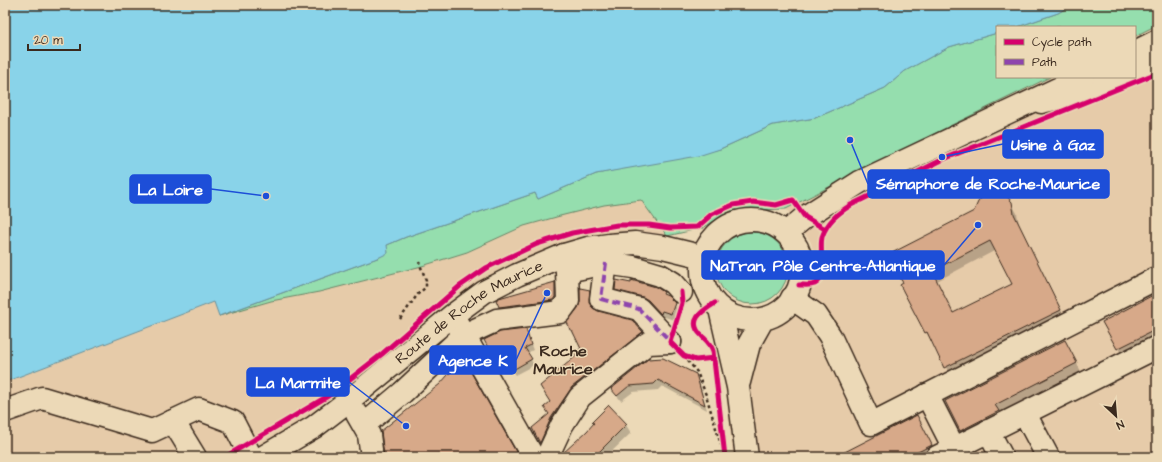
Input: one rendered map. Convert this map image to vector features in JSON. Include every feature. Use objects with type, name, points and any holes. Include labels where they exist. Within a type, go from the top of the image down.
[{"type":"street","points":[[1136,52],[1157,41]]},
{"type":"street","points":[[1136,71],[1157,61]]},
{"type":"street","points":[[788,235],[793,227],[805,217],[860,182],[1081,78]]},
{"type":"street","points":[[1022,106],[1084,92],[1118,78]]},
{"type":"street","points":[[744,221],[763,222],[780,229],[788,235],[797,250],[802,267],[800,285],[782,310],[773,315],[752,320],[742,319],[720,309],[709,296],[705,287],[702,267],[707,248],[719,233],[726,228],[744,221]]},
{"type":"street","name":"Route de Roche Maurice","points":[[565,263],[588,248],[635,243],[663,247],[704,257]]},
{"type":"street","points":[[364,425],[402,393],[464,335],[497,320],[560,312],[568,301],[565,263]]},
{"type":"street","name":"Route de Roche Maurice","points":[[263,457],[314,427],[453,315],[484,292],[517,275],[565,263],[606,263],[633,267],[660,275],[673,283],[681,292]]},
{"type":"street","points":[[606,263],[601,299],[639,309],[677,349]]},
{"type":"street","points":[[792,298],[816,315],[822,323],[830,336],[871,424],[1157,278]]},
{"type":"street","points":[[720,309],[738,387],[747,457]]},
{"type":"street","points":[[453,315],[533,457]]},
{"type":"street","points":[[738,387],[749,344],[763,318]]},
{"type":"street","points":[[547,457],[562,425],[580,397],[648,343],[677,349]]},
{"type":"street","points":[[927,395],[945,453],[1025,414],[1157,346]]},
{"type":"street","points":[[5,411],[42,398],[152,431],[199,409],[233,422],[251,457]]},
{"type":"street","points":[[348,401],[369,435],[372,457]]},
{"type":"street","points":[[1025,414],[1048,457]]},
{"type":"street","points":[[173,421],[195,457]]},
{"type":"street","points":[[988,431],[1002,457]]},
{"type":"path","points":[[400,319],[418,294],[426,287],[426,280],[419,262]]},
{"type":"path","points":[[677,349],[697,372],[706,395],[725,456]]},
{"type":"path","points":[[713,351],[715,366]]},
{"type":"path","points":[[696,360],[714,358]]},
{"type":"path","points":[[721,425],[725,456]]},
{"type":"shaded area","points":[[1157,25],[1157,457],[733,457],[718,323],[731,329],[754,331],[775,328],[795,316],[810,297],[816,263],[811,242],[786,209],[915,143],[1048,78],[1136,78],[1136,36]]},
{"type":"shaded area","points":[[641,200],[674,247],[579,245],[493,284],[262,457],[5,457],[5,382],[215,302],[219,316],[271,301],[319,292],[422,266],[467,252],[524,226],[560,216],[604,204]]},
{"type":"green space","points":[[1072,5],[1157,5],[1157,25],[1136,36],[1136,26],[1020,26],[1058,13]]},
{"type":"green space","points":[[996,33],[996,78],[1048,78],[915,143],[786,209],[730,211],[703,228],[667,236],[641,200],[604,205],[524,226],[467,252],[422,266],[319,292],[271,301],[219,316],[380,257],[387,245],[406,237],[535,193],[538,199],[596,174],[720,149],[773,125],[815,118],[885,88],[905,71],[949,47]]},
{"type":"green space","points":[[752,232],[772,238],[782,248],[788,268],[782,288],[772,298],[752,304],[732,298],[722,288],[716,268],[722,248],[732,238]]},
{"type":"water","points":[[5,5],[1072,5],[1058,13],[1020,26],[996,26],[996,33],[949,47],[905,71],[885,88],[815,118],[773,125],[720,149],[698,156],[596,174],[538,199],[535,193],[406,237],[387,245],[388,253],[380,257],[219,316],[214,302],[5,382]]},
{"type":"building","points":[[986,193],[1004,193],[1012,202],[1014,214],[1061,310],[944,368],[927,332],[925,333],[900,285],[903,283],[888,255],[974,211],[978,202]],"holes":[[[990,241],[1012,284],[953,313],[932,271]]]},
{"type":"building","points":[[616,280],[631,283],[631,280],[656,287],[664,292],[663,294],[668,296],[675,303],[671,314],[662,311],[661,314],[648,300],[643,297],[615,290]]},
{"type":"building","points":[[555,282],[555,297],[553,300],[499,307],[496,300],[499,298]]},
{"type":"building","points":[[580,288],[590,290],[589,303],[593,308],[598,311],[632,320],[643,332],[572,387],[551,418],[540,443],[532,428],[549,414],[544,407],[550,402],[540,386],[576,356],[574,352],[581,349],[567,322],[578,308],[580,301]]},
{"type":"building","points":[[1157,293],[1157,329],[1117,349],[1102,322]]},
{"type":"building","points":[[526,329],[531,345],[525,348],[532,359],[511,371],[501,353],[493,357],[484,340],[500,332]]},
{"type":"building","points":[[1065,340],[1077,363],[995,405],[999,411],[960,431],[945,401]]},
{"type":"building","points":[[463,358],[519,457],[384,457],[381,431],[440,384]]},
{"type":"building","points":[[663,358],[696,374],[705,405],[658,380],[654,384],[629,386],[617,396],[611,389],[648,359]]},
{"type":"building","points":[[609,405],[627,424],[594,457],[561,457],[562,454],[587,431],[594,423],[592,422]]},
{"type":"building","points":[[917,415],[932,445],[908,457],[835,457]]},
{"type":"marked path","points":[[606,263],[601,299],[639,309],[672,343]]},
{"type":"cycle path","points":[[799,285],[813,285],[819,281],[822,270],[821,242],[824,232],[834,218],[851,205],[944,159],[1157,73]]},
{"type":"cycle path","points":[[225,457],[328,396],[382,354],[460,286],[486,268],[537,244],[572,233],[617,225],[649,225],[670,228],[697,227],[712,214],[733,205],[753,202],[776,205],[793,200],[805,217],[825,229]]},
{"type":"cycle path","points":[[681,292],[682,303],[670,342],[684,356],[696,360],[714,358]]},
{"type":"cycle path","points":[[715,303],[701,313],[695,326],[697,331],[710,344],[713,351],[725,457]]},
{"type":"place","name":"Sémaphore de Roche-Maurice","points":[[850,140]]},
{"type":"place","name":"Usine à Gaz","points":[[942,157]]},
{"type":"place","name":"La Loire","points":[[266,196]]},
{"type":"place","name":"NaTran, Pôle Centre-Atlantique","points":[[978,225]]},
{"type":"place","name":"Agence K","points":[[547,293]]},
{"type":"place","name":"La Marmite","points":[[406,426]]},
{"type":"district","name":"Roche Maurice","points":[[563,360]]}]
